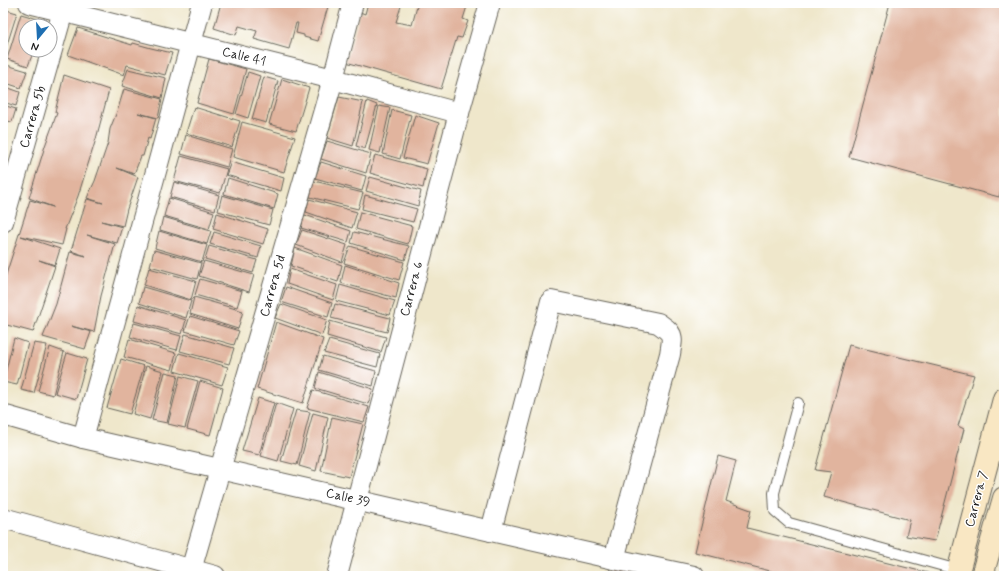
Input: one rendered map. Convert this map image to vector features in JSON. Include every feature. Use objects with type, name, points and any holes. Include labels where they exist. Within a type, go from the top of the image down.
[{"type":"main road","name":"Carrera 7","points":[[957,573],[1004,399]]},
{"type":"main road","name":"Carrera 7","points":[[982,576],[1004,498]]},
{"type":"street","name":"Calle 41","points":[[29,3],[333,79],[459,113]]},
{"type":"street","points":[[83,438],[202,3]]},
{"type":"street","name":"Carrera 5d","points":[[191,570],[333,79],[353,3]]},
{"type":"street","name":"Carrera 6","points":[[337,576],[459,113],[490,3]]},
{"type":"street","name":"Carrera 5b","points":[[3,222],[63,11]]},
{"type":"street","points":[[490,531],[551,301],[658,323],[669,331],[672,338],[670,354],[614,559]]},
{"type":"street","name":"Calle 39","points":[[3,415],[83,438],[694,576]]},
{"type":"street","points":[[3,518],[215,576]]},
{"type":"lane","points":[[798,403],[774,493],[775,512],[789,523],[957,573]]},
{"type":"building","points":[[221,3],[329,3],[318,41],[296,33],[298,23],[296,23],[289,49],[254,39],[257,31],[239,26],[236,35],[214,28]]},
{"type":"building","points":[[368,3],[402,3],[396,22],[412,25],[418,3],[468,3],[463,19],[468,21],[462,38],[457,37],[441,89],[346,62],[360,12],[365,14]]},
{"type":"building","points":[[890,3],[1004,3],[1004,179],[999,197],[849,157]]},
{"type":"building","points":[[3,9],[17,13],[5,51],[3,50]]},
{"type":"building","points":[[21,14],[35,18],[20,18]]},
{"type":"building","points":[[18,24],[18,58],[31,58],[28,66],[7,59]]},
{"type":"building","points":[[78,28],[132,45],[133,43],[172,53],[165,75],[127,65],[124,75],[68,55]]},
{"type":"building","points":[[209,59],[246,69],[234,114],[197,103]]},
{"type":"building","points":[[3,64],[27,71],[21,88],[3,82]]},
{"type":"building","points":[[128,69],[166,78],[162,98],[122,86]]},
{"type":"building","points":[[248,72],[260,76],[248,118],[236,114]]},
{"type":"building","points":[[64,75],[109,90],[96,139],[78,196],[65,229],[62,245],[21,236],[60,249],[55,265],[39,260],[55,266],[33,332],[3,324],[3,284],[30,200],[53,207],[29,198],[57,113],[55,112]]},
{"type":"building","points":[[264,77],[278,81],[266,123],[252,119]]},
{"type":"building","points":[[282,79],[309,88],[296,131],[269,124]]},
{"type":"building","points":[[3,86],[20,92],[16,106],[3,102]]},
{"type":"building","points":[[124,89],[162,99],[158,118],[138,113],[156,118],[150,139],[148,138],[143,156],[141,156],[134,174],[117,168],[138,177],[123,226],[101,221],[122,227],[117,243],[87,235],[115,244],[101,296],[94,332],[71,326],[91,332],[85,349],[43,337],[56,304],[70,252],[86,256],[71,251],[87,199],[103,203],[87,198],[95,181],[108,143],[110,129]]},
{"type":"building","points":[[339,97],[363,102],[353,146],[327,138]]},
{"type":"building","points":[[367,101],[377,105],[365,149],[356,146]]},
{"type":"building","points":[[3,105],[16,109],[12,122],[3,120]]},
{"type":"building","points":[[379,106],[390,108],[380,153],[369,150]]},
{"type":"building","points":[[194,107],[240,121],[232,147],[186,133]]},
{"type":"building","points":[[392,110],[411,115],[400,159],[383,154]]},
{"type":"building","points":[[415,115],[439,123],[427,164],[403,158]]},
{"type":"building","points":[[242,122],[295,137],[284,172],[233,157]]},
{"type":"building","points":[[186,135],[232,149],[227,167],[181,154]]},
{"type":"building","points":[[327,141],[371,154],[366,173],[321,159]]},
{"type":"building","points":[[375,155],[427,169],[423,188],[370,173]]},
{"type":"building","points":[[181,156],[227,169],[220,193],[174,181]]},
{"type":"building","points":[[231,162],[284,178],[281,191],[226,175]]},
{"type":"building","points":[[321,162],[366,176],[362,191],[315,178]]},
{"type":"building","points":[[370,177],[421,191],[418,206],[366,191]]},
{"type":"building","points":[[228,178],[278,194],[274,209],[224,194]]},
{"type":"building","points":[[314,181],[363,193],[358,209],[310,197]]},
{"type":"building","points":[[174,182],[219,195],[215,210],[170,197]]},
{"type":"building","points":[[222,195],[273,210],[269,225],[218,211]]},
{"type":"building","points":[[365,195],[417,209],[413,222],[362,209]]},
{"type":"building","points":[[169,198],[214,212],[209,229],[164,216]]},
{"type":"building","points":[[309,199],[357,212],[352,228],[306,212]]},
{"type":"building","points":[[360,212],[412,226],[408,244],[356,229]]},
{"type":"building","points":[[217,213],[268,229],[263,244],[213,229]]},
{"type":"building","points":[[305,215],[351,231],[348,242],[301,228]]},
{"type":"building","points":[[163,217],[211,231],[207,244],[160,230]]},
{"type":"building","points":[[302,230],[347,245],[342,262],[296,245]]},
{"type":"building","points":[[159,231],[207,245],[202,262],[155,248]]},
{"type":"building","points":[[214,232],[261,246],[258,258],[210,244]]},
{"type":"building","points":[[354,232],[409,246],[405,260],[351,243]]},
{"type":"building","points":[[209,246],[257,260],[253,273],[205,259]]},
{"type":"building","points":[[350,246],[404,262],[399,280],[344,263]]},
{"type":"building","points":[[295,248],[342,265],[338,282],[291,266]]},
{"type":"building","points":[[154,250],[201,263],[197,279],[150,266]]},
{"type":"building","points":[[204,261],[254,275],[249,292],[199,276]]},
{"type":"building","points":[[345,265],[399,283],[396,298],[341,283]]},
{"type":"building","points":[[149,268],[196,281],[191,300],[144,285]]},
{"type":"building","points":[[290,269],[337,285],[333,300],[287,284]]},
{"type":"building","points":[[200,279],[242,291],[237,307],[195,295]]},
{"type":"building","points":[[340,285],[395,301],[390,315],[336,301]]},
{"type":"building","points":[[143,287],[191,301],[186,318],[139,303]]},
{"type":"building","points":[[286,287],[332,303],[328,317],[281,302]]},
{"type":"building","points":[[194,297],[243,311],[238,329],[190,314]]},
{"type":"building","points":[[281,304],[327,320],[322,335],[275,318]]},
{"type":"building","points":[[335,304],[390,318],[387,332],[331,318]]},
{"type":"building","points":[[138,305],[186,320],[182,334],[134,321]]},
{"type":"building","points":[[190,316],[239,331],[234,345],[185,331]]},
{"type":"building","points":[[330,321],[386,337],[381,352],[327,336]]},
{"type":"building","points":[[276,322],[323,339],[303,403],[257,389]]},
{"type":"building","points":[[134,323],[181,336],[177,350],[130,337]]},
{"type":"building","points":[[185,334],[234,348],[229,364],[180,351]]},
{"type":"building","points":[[14,338],[28,343],[17,385],[3,382]]},
{"type":"building","points":[[129,339],[176,353],[172,370],[124,357]]},
{"type":"building","points":[[329,340],[380,354],[377,367],[324,353]]},
{"type":"building","points":[[34,343],[47,345],[34,393],[21,390]]},
{"type":"building","points":[[849,345],[974,375],[958,426],[964,429],[935,541],[906,536],[910,520],[824,497],[831,472],[815,470]]},
{"type":"building","points":[[50,347],[64,352],[53,395],[38,391]]},
{"type":"building","points":[[67,353],[87,359],[76,399],[55,393]]},
{"type":"building","points":[[179,353],[228,367],[222,385],[174,371]]},
{"type":"building","points":[[323,356],[376,371],[373,386],[319,370]]},
{"type":"building","points":[[121,359],[144,366],[130,414],[107,408]]},
{"type":"building","points":[[146,366],[163,371],[150,419],[133,414]]},
{"type":"building","points":[[165,372],[178,375],[167,423],[152,420]]},
{"type":"building","points":[[319,372],[373,389],[368,404],[315,388]]},
{"type":"building","points":[[180,376],[198,381],[185,428],[168,424]]},
{"type":"building","points":[[200,381],[223,388],[210,435],[187,429]]},
{"type":"building","points":[[313,390],[369,407],[364,422],[307,408]]},
{"type":"building","points":[[258,398],[274,403],[259,455],[242,451]]},
{"type":"building","points":[[276,403],[293,409],[278,461],[261,456]]},
{"type":"building","points":[[296,410],[310,412],[297,465],[281,461]]},
{"type":"building","points":[[313,413],[328,417],[316,471],[299,466]]},
{"type":"building","points":[[332,417],[363,424],[349,477],[321,471]]},
{"type":"building","points":[[718,456],[736,461],[726,501],[751,510],[747,528],[928,573],[927,576],[790,576],[695,552]]},
{"type":"building","points":[[611,565],[648,576],[608,576]]}]
